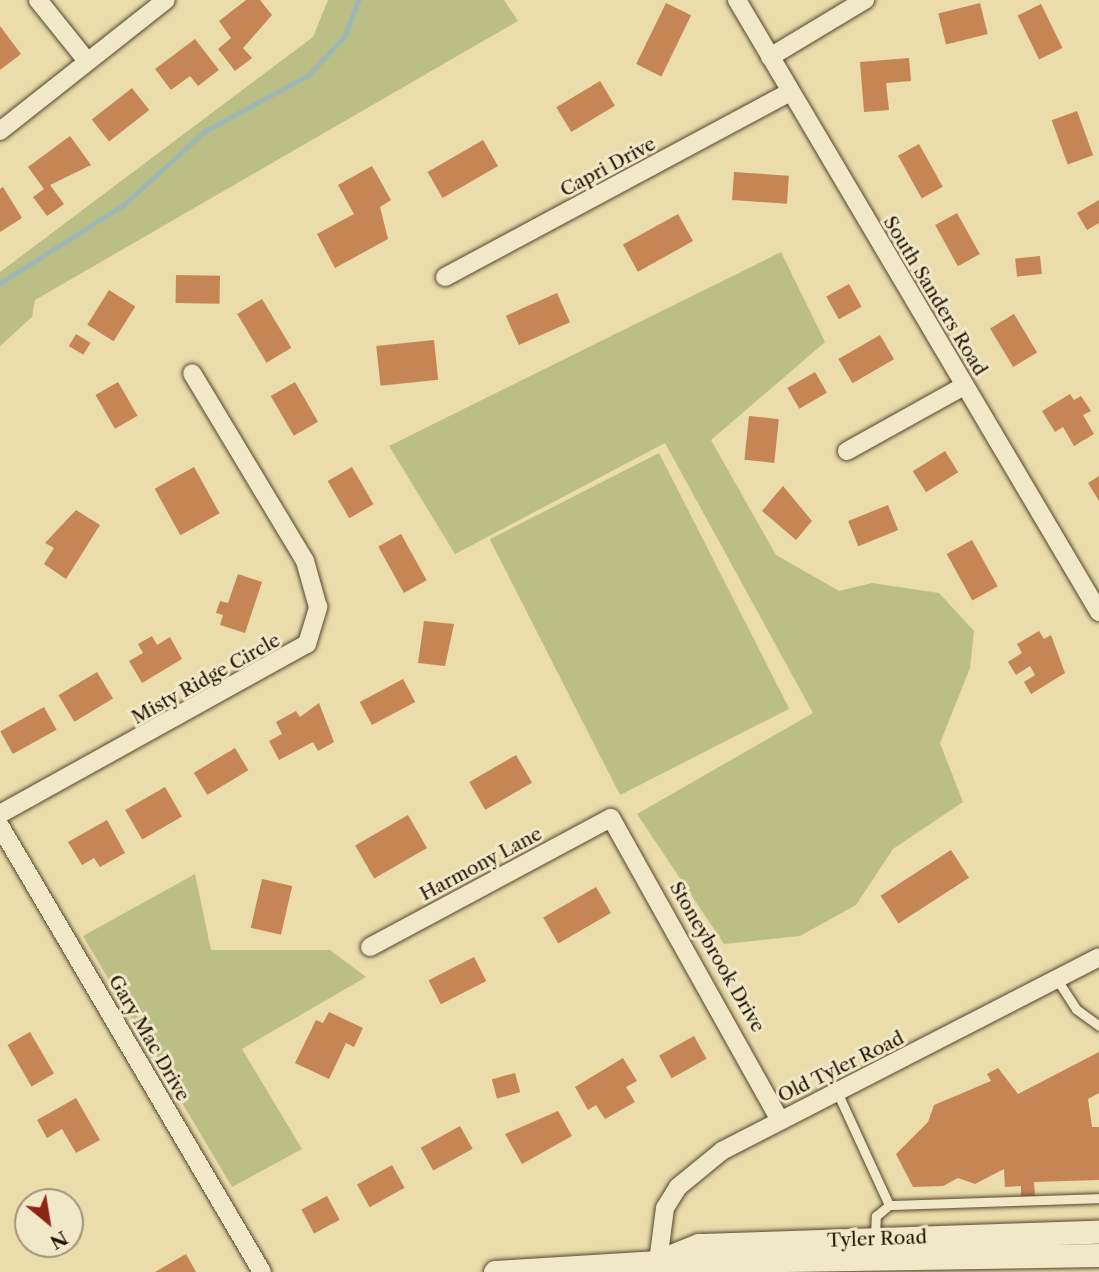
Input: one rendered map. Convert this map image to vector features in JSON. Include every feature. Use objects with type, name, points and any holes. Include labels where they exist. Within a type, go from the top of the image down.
[{"type":"street","points":[[38,0],[87,61]]},
{"type":"street","points":[[0,131],[166,0]]},
{"type":"street","name":"South Sanders Road","points":[[737,0],[1099,612]]},
{"type":"street","points":[[771,57],[865,0]]},
{"type":"street","name":"Capri Drive","points":[[445,278],[790,92]]},
{"type":"street","name":"Misty Ridge Circle","points":[[0,814],[307,644],[318,607],[305,561],[192,373]]},
{"type":"street","points":[[847,451],[964,386]]},
{"type":"street","name":"Harmony Lane","points":[[370,947],[611,818]]},
{"type":"street","name":"Stoneybrook Drive","points":[[611,818],[780,1120]]},
{"type":"street","name":"Gary Mac Drive","points":[[0,826],[262,1272]]},
{"type":"street","name":"Old Tyler Road","points":[[659,1267],[657,1231],[678,1187],[722,1151],[1058,981],[1099,957]]},
{"type":"street","name":"Tyler Road","points":[[659,1267],[699,1245],[1099,1232]]},
{"type":"street","name":"Tyler Road","points":[[495,1272],[1099,1255]]},
{"type":"lane","points":[[1058,981],[1076,1009],[1099,1026]]},
{"type":"lane","points":[[838,1094],[889,1205]]},
{"type":"lane","points":[[875,1239],[876,1216],[889,1205],[1099,1198]]},
{"type":"green space","points":[[328,0],[504,0],[518,21],[35,300],[32,317],[0,346],[0,272],[313,37]]},
{"type":"green space","points":[[781,252],[825,342],[711,440],[776,555],[839,591],[872,583],[939,593],[974,631],[970,668],[940,743],[963,802],[893,849],[856,905],[800,936],[724,944],[637,814],[813,713],[665,443],[455,554],[389,446]]},
{"type":"green space","points":[[659,453],[789,709],[620,795],[490,539]]},
{"type":"green space","points":[[195,874],[211,950],[330,950],[366,977],[242,1049],[302,1149],[232,1187],[83,936]]},
{"type":"building","points":[[246,0],[260,0],[272,15],[243,48],[252,58],[235,71],[218,49],[231,38],[219,21]]},
{"type":"building","points":[[666,3],[691,15],[661,76],[636,64]]},
{"type":"building","points":[[980,3],[988,34],[946,44],[938,13]]},
{"type":"building","points":[[1041,4],[1062,48],[1039,59],[1018,15]]},
{"type":"building","points":[[0,26],[21,54],[0,70]]},
{"type":"building","points":[[195,39],[219,70],[198,86],[190,76],[171,90],[155,69]]},
{"type":"building","points":[[909,58],[911,81],[886,83],[889,110],[864,112],[860,62]]},
{"type":"building","points":[[600,81],[615,106],[571,132],[556,107]]},
{"type":"building","points":[[132,88],[149,110],[109,141],[92,119]]},
{"type":"building","points":[[1077,111],[1093,155],[1068,164],[1052,120]]},
{"type":"building","points":[[70,136],[91,165],[50,185],[64,204],[47,216],[33,197],[44,189],[28,167]]},
{"type":"building","points":[[483,140],[498,166],[443,198],[428,172]]},
{"type":"building","points":[[919,144],[943,187],[922,198],[898,156]]},
{"type":"building","points":[[372,166],[391,200],[380,207],[388,239],[335,268],[317,234],[354,214],[338,185]]},
{"type":"building","points":[[734,172],[789,176],[787,204],[732,200]]},
{"type":"building","points":[[3,187],[22,218],[0,232],[0,189]]},
{"type":"building","points":[[1099,200],[1099,223],[1087,230],[1077,213]]},
{"type":"building","points":[[957,213],[980,254],[958,266],[935,225]]},
{"type":"building","points":[[678,214],[693,241],[638,272],[623,245]]},
{"type":"building","points":[[1040,256],[1042,274],[1017,277],[1015,259]]},
{"type":"building","points":[[176,275],[220,276],[220,304],[176,303]]},
{"type":"building","points":[[849,284],[862,307],[839,319],[826,297]]},
{"type":"building","points":[[109,290],[135,306],[114,341],[87,325]]},
{"type":"building","points":[[557,293],[570,322],[519,345],[506,316]]},
{"type":"building","points":[[262,299],[291,348],[266,363],[237,314]]},
{"type":"building","points":[[1014,314],[1037,353],[1013,367],[990,328]]},
{"type":"building","points":[[76,334],[91,343],[83,355],[69,346]]},
{"type":"building","points":[[880,335],[894,359],[852,383],[838,359]]},
{"type":"building","points":[[434,340],[438,380],[380,386],[376,346]]},
{"type":"building","points":[[815,372],[827,393],[799,409],[787,388]]},
{"type":"building","points":[[118,382],[138,416],[115,429],[95,395]]},
{"type":"building","points":[[295,382],[318,422],[294,436],[271,396]]},
{"type":"building","points":[[1070,394],[1074,400],[1081,396],[1091,411],[1083,415],[1094,434],[1074,446],[1063,427],[1055,432],[1042,411]]},
{"type":"building","points":[[749,416],[779,419],[774,463],[744,460]]},
{"type":"building","points":[[945,451],[958,472],[926,492],[913,471]]},
{"type":"building","points":[[194,467],[220,513],[180,535],[155,489]]},
{"type":"building","points":[[352,467],[374,504],[349,518],[328,481]]},
{"type":"building","points":[[1099,476],[1099,501],[1088,483]]},
{"type":"building","points":[[783,486],[812,521],[796,540],[762,511]]},
{"type":"building","points":[[888,505],[898,530],[858,546],[848,521]]},
{"type":"building","points":[[76,510],[100,525],[66,579],[44,564],[54,548],[45,543]]},
{"type":"building","points":[[401,534],[427,580],[404,593],[378,547]]},
{"type":"building","points":[[972,540],[998,586],[972,600],[947,554]]},
{"type":"building","points":[[238,574],[262,582],[245,633],[220,625],[223,615],[216,613],[220,601],[228,603]]},
{"type":"building","points":[[424,621],[454,624],[445,666],[418,663]]},
{"type":"building","points":[[1039,631],[1044,639],[1051,635],[1065,673],[1031,694],[1024,682],[1035,675],[1030,666],[1016,675],[1008,662],[1022,653],[1017,644]]},
{"type":"building","points":[[152,636],[157,645],[170,637],[182,659],[142,683],[129,661],[143,653],[138,644]]},
{"type":"building","points":[[97,672],[113,699],[74,722],[58,695]]},
{"type":"building","points":[[403,679],[415,702],[372,725],[360,702]]},
{"type":"building","points":[[319,703],[334,742],[318,751],[313,742],[279,760],[269,741],[282,734],[276,722],[296,711],[300,717]]},
{"type":"building","points":[[44,707],[57,730],[13,754],[0,731]]},
{"type":"building","points":[[235,748],[248,770],[207,795],[194,773]]},
{"type":"building","points":[[516,755],[532,783],[485,810],[469,782]]},
{"type":"building","points":[[165,787],[182,816],[142,839],[125,810]]},
{"type":"building","points":[[408,815],[427,848],[374,878],[355,846]]},
{"type":"building","points":[[107,820],[125,853],[100,867],[94,858],[82,865],[68,842]]},
{"type":"building","points":[[951,850],[969,878],[899,923],[881,896]]},
{"type":"building","points":[[262,879],[292,886],[281,935],[251,928]]},
{"type":"building","points":[[596,887],[611,913],[558,943],[543,918]]},
{"type":"building","points":[[474,957],[486,981],[441,1004],[429,980]]},
{"type":"building","points":[[329,1012],[363,1028],[354,1047],[346,1043],[329,1079],[295,1063],[316,1020],[323,1023]]},
{"type":"building","points":[[30,1032],[54,1074],[31,1087],[7,1045]]},
{"type":"building","points":[[694,1036],[707,1059],[672,1078],[659,1055]]},
{"type":"building","points":[[1099,1052],[1099,1093],[1088,1099],[1092,1127],[1099,1127],[1099,1180],[1034,1182],[1035,1196],[1021,1196],[1021,1186],[1005,1187],[1004,1169],[975,1184],[958,1178],[943,1186],[913,1187],[896,1154],[928,1122],[934,1105],[991,1081],[987,1074],[998,1068],[1018,1094]]},
{"type":"building","points":[[623,1058],[637,1081],[626,1087],[635,1102],[605,1119],[596,1105],[588,1110],[575,1087]]},
{"type":"building","points":[[515,1073],[520,1092],[497,1099],[492,1079]]},
{"type":"building","points":[[76,1098],[100,1140],[76,1153],[62,1129],[47,1138],[37,1120]]},
{"type":"building","points":[[558,1111],[572,1136],[522,1164],[505,1134]]},
{"type":"building","points":[[460,1126],[473,1149],[433,1171],[421,1148]]},
{"type":"building","points":[[392,1165],[405,1188],[370,1207],[357,1184]]},
{"type":"building","points":[[327,1196],[340,1220],[314,1233],[301,1210]]},
{"type":"building","points":[[186,1254],[196,1272],[155,1272]]},
{"type":"waterway","points":[[0,283],[123,205],[205,131],[308,75],[344,37],[358,0]]}]
